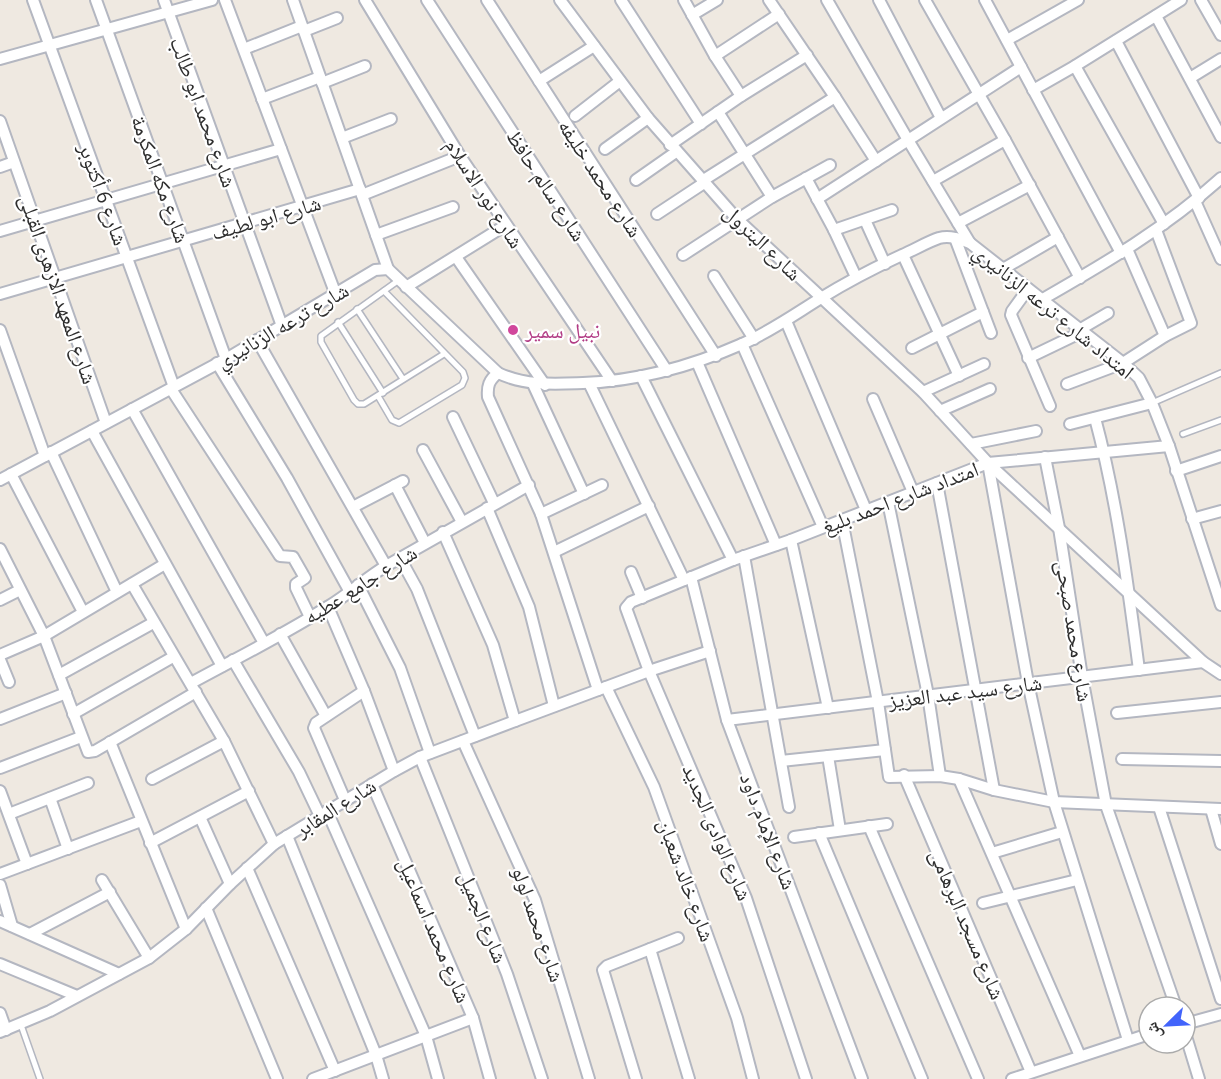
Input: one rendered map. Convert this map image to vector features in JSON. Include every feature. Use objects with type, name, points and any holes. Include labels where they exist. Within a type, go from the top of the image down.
[{"type":"street","name":"شارع 6 أكتوبر","points":[[33,0],[127,257],[172,388],[280,556],[290,556],[295,559],[305,578],[296,584],[296,588],[310,617]]},
{"type":"street","name":"شارع مكه المكرمة","points":[[96,0],[183,241],[221,361],[287,478],[354,589]]},
{"type":"street","name":"شارع محمد ابو طالب","points":[[164,0],[282,326]]},
{"type":"street","points":[[0,59],[212,0]]},
{"type":"street","points":[[225,0],[336,295]]},
{"type":"street","points":[[293,0],[388,269],[498,373],[512,380],[546,385]]},
{"type":"street","name":"شارع نور الاسلام","points":[[365,0],[460,156],[612,381]]},
{"type":"street","name":"شارع سالم حافظ","points":[[427,0],[667,371]]},
{"type":"street","name":"شارع محمد خليفه","points":[[487,0],[716,356]]},
{"type":"street","name":"شارع البترول","points":[[560,0],[648,118],[737,219],[923,392],[988,463],[1203,662],[1221,674]]},
{"type":"street","points":[[621,0],[701,124]]},
{"type":"street","points":[[684,0],[715,56],[741,96]]},
{"type":"street","points":[[692,15],[717,0]]},
{"type":"street","points":[[769,0],[876,161]]},
{"type":"street","points":[[879,0],[941,118]]},
{"type":"street","points":[[926,0],[1080,278]]},
{"type":"street","points":[[987,0],[1033,90],[1124,251],[1165,336]]},
{"type":"street","points":[[1007,40],[1078,0]]},
{"type":"street","points":[[1033,90],[1181,0]]},
{"type":"street","points":[[1200,0],[1221,34]]},
{"type":"street","points":[[832,2],[908,140],[970,243]]},
{"type":"street","points":[[715,56],[779,14]]},
{"type":"street","points":[[1156,16],[1221,137]]},
{"type":"street","points":[[244,48],[337,18]]},
{"type":"street","points":[[1116,41],[1197,199],[1221,259]]},
{"type":"street","points":[[539,81],[594,46]]},
{"type":"street","points":[[636,180],[701,124],[807,55]]},
{"type":"street","points":[[1190,78],[1221,59]]},
{"type":"street","points":[[262,99],[365,66]]},
{"type":"street","points":[[1067,384],[1123,363],[1165,336],[1189,325],[1191,320],[1160,227],[1075,66]]},
{"type":"street","points":[[818,200],[1021,67]]},
{"type":"street","points":[[575,116],[620,81]]},
{"type":"street","points":[[657,214],[746,153],[835,97]]},
{"type":"street","points":[[718,112],[772,197]]},
{"type":"street","points":[[605,149],[648,118]]},
{"type":"street","points":[[342,138],[391,119]]},
{"type":"street","name":"شارع المعهد الازهرى القبلى","points":[[0,121],[106,423]]},
{"type":"street","points":[[933,181],[1005,140]]},
{"type":"street","points":[[0,231],[281,149]]},
{"type":"street","name":"شارع ابو لطيف","points":[[0,294],[303,206],[361,192],[460,156]]},
{"type":"street","points":[[0,167],[14,162]]},
{"type":"street","points":[[683,255],[772,197],[830,165]]},
{"type":"street","points":[[806,178],[856,277]]},
{"type":"street","points":[[1041,300],[1160,227],[1221,178]]},
{"type":"street","points":[[958,223],[1030,185]]},
{"type":"street","points":[[376,235],[453,207]]},
{"type":"street","points":[[834,230],[892,210]]},
{"type":"street","points":[[865,220],[885,264]]},
{"type":"street","points":[[403,284],[456,257],[506,225]]},
{"type":"street","points":[[1003,269],[1058,237]]},
{"type":"street","name":"امتداد شارع ترعه الزنانيري","points":[[546,385],[612,381],[667,371],[716,356],[786,321],[856,277],[939,238],[955,238],[970,243],[1139,378],[1152,403],[1169,446],[1221,605]]},
{"type":"street","points":[[955,238],[991,333]]},
{"type":"street","points":[[903,255],[959,376]]},
{"type":"street","points":[[456,257],[546,385]]},
{"type":"street","name":"شارع ترعه الزنانيري","points":[[0,480],[221,361],[375,270],[388,269]]},
{"type":"street","points":[[714,276],[754,339]]},
{"type":"street","points":[[1028,289],[1011,315],[1050,405]]},
{"type":"street","points":[[912,348],[983,312]]},
{"type":"street","points":[[1028,358],[1081,331],[1108,313]]},
{"type":"street","points":[[786,321],[866,510]]},
{"type":"street","points":[[0,330],[48,454],[117,592]]},
{"type":"street","points":[[257,340],[386,566]]},
{"type":"street","points":[[742,344],[823,527]]},
{"type":"street","points":[[697,362],[776,545]]},
{"type":"street","points":[[923,392],[984,364]]},
{"type":"street","name":"شارع خالد شعبان","points":[[498,373],[491,379],[487,388],[488,397],[541,514],[602,688],[654,787],[737,1018],[753,1079]]},
{"type":"street","points":[[641,376],[739,558],[789,807]]},
{"type":"street","name":"شارع الإمام داود","points":[[589,383],[649,506],[688,579],[710,651],[727,720],[862,1079]]},
{"type":"street","points":[[533,384],[584,494]]},
{"type":"street","points":[[940,411],[990,389]]},
{"type":"street","points":[[873,399],[913,492]]},
{"type":"street","points":[[1070,424],[1152,403]]},
{"type":"street","points":[[132,409],[264,643]]},
{"type":"street","points":[[453,417],[491,505],[529,608],[554,706]]},
{"type":"street","points":[[1095,418],[1104,452],[1129,594],[1139,670]]},
{"type":"street","points":[[92,430],[222,666]]},
{"type":"street","points":[[971,444],[1036,431]]},
{"type":"street","name":"امتداد شارع احمد بليغ","points":[[642,598],[739,558],[988,463],[1169,446]]},
{"type":"street","points":[[423,450],[462,522]]},
{"type":"street","points":[[1176,471],[1221,456]]},
{"type":"street","name":"شارع محمد صبحى","points":[[1046,457],[1082,677],[1106,805]]},
{"type":"street","points":[[988,463],[1028,683],[1054,802],[1128,1040]]},
{"type":"street","points":[[11,474],[83,612]]},
{"type":"street","points":[[353,507],[399,483],[425,543]]},
{"type":"street","points":[[937,483],[994,790]]},
{"type":"street","name":"شارع جامع عطيه","points":[[81,737],[85,749],[91,753],[193,688],[222,666],[328,607],[386,566],[443,532],[529,485]]},
{"type":"street","points":[[541,514],[602,485]]},
{"type":"street","points":[[888,502],[928,695],[940,776]]},
{"type":"street","points":[[554,552],[649,506]]},
{"type":"street","points":[[1192,519],[1221,511]]},
{"type":"street","points":[[842,520],[878,702],[889,777],[940,776],[1054,802],[1216,809],[1221,844]]},
{"type":"street","points":[[443,532],[493,645],[514,721]]},
{"type":"street","points":[[791,540],[828,708]]},
{"type":"street","points":[[0,550],[44,636],[81,737],[0,768]]},
{"type":"street","points":[[400,558],[417,589],[475,736]]},
{"type":"street","points":[[0,656],[44,636],[165,564]]},
{"type":"street","points":[[631,572],[642,598]]},
{"type":"street","points":[[132,584],[224,741],[274,844]]},
{"type":"street","name":"شارع الجميل","points":[[354,589],[400,668],[425,755],[507,974],[542,1079]]},
{"type":"street","points":[[0,600],[20,591]]},
{"type":"street","name":"شارع الوادى الجديد","points":[[642,598],[629,603],[626,608],[650,671],[746,898],[806,1079]]},
{"type":"street","points":[[328,607],[394,771]]},
{"type":"street","points":[[59,675],[153,623]]},
{"type":"street","points":[[279,634],[326,716]]},
{"type":"street","name":"شارع المقابر","points":[[3,1031],[21,1025],[149,958],[186,929],[274,844],[394,771],[425,755],[514,721],[710,651]]},
{"type":"street","points":[[73,714],[173,657]]},
{"type":"street","points":[[0,660],[9,682]]},
{"type":"street","points":[[233,660],[323,814],[426,1036],[438,1079]]},
{"type":"street","name":"شارع سيد عبد العزيز","points":[[727,720],[1203,662]]},
{"type":"street","points":[[345,800],[314,730],[316,723],[363,691]]},
{"type":"street","points":[[0,719],[66,693]]},
{"type":"street","points":[[1117,713],[1221,702]]},
{"type":"street","points":[[152,779],[224,741]]},
{"type":"street","name":"شارع محمد لولو","points":[[463,741],[535,900],[589,1079]]},
{"type":"street","points":[[110,742],[186,929]]},
{"type":"street","points":[[781,761],[885,750]]},
{"type":"street","points":[[828,756],[840,830]]},
{"type":"street","points":[[1122,759],[1221,761]]},
{"type":"street","name":"شارع مسجد البرهامى","points":[[904,775],[1032,1072]]},
{"type":"street","points":[[959,779],[1080,1056]]},
{"type":"street","points":[[9,814],[88,783]]},
{"type":"street","name":"شارع محمد اسماعيل","points":[[372,784],[473,1018],[490,1079]]},
{"type":"street","points":[[150,843],[249,792]]},
{"type":"street","points":[[1,796],[27,864]]},
{"type":"street","points":[[50,798],[68,849]]},
{"type":"street","points":[[1106,805],[1172,995]]},
{"type":"street","points":[[1159,807],[1221,999]]},
{"type":"street","points":[[200,817],[230,884]]},
{"type":"street","points":[[0,874],[141,821]]},
{"type":"street","points":[[794,837],[888,824]]},
{"type":"street","points":[[869,826],[978,1079]]},
{"type":"street","points":[[992,854],[1062,832]]},
{"type":"street","points":[[819,833],[922,1079]]},
{"type":"street","points":[[287,836],[376,1055],[383,1079]]},
{"type":"street","points":[[247,868],[335,1071]]},
{"type":"street","points":[[102,880],[149,958]]},
{"type":"street","points":[[983,903],[1077,880]]},
{"type":"street","points":[[0,885],[12,926]]},
{"type":"street","points":[[30,934],[110,892]]},
{"type":"street","points":[[206,908],[276,1079]]},
{"type":"street","points":[[0,921],[119,974]]},
{"type":"street","points":[[636,1079],[603,973],[607,966],[678,938]]},
{"type":"street","points":[[650,949],[689,1079]]},
{"type":"street","points":[[0,964],[77,996]]},
{"type":"street","points":[[0,1012],[3,1031]]},
{"type":"street","points":[[1197,1021],[1221,1014]]},
{"type":"street","points":[[317,1078],[473,1018]]},
{"type":"street","points":[[1012,1079],[1137,1037]]},
{"type":"street","points":[[1192,1055],[1199,1079]]},
{"type":"lane","points":[[403,284],[384,291],[322,333],[321,342],[356,402],[364,404],[444,354]]},
{"type":"lane","points":[[338,322],[380,394],[392,420],[399,423],[462,386],[465,381],[464,375],[384,291]]},
{"type":"lane","points":[[357,309],[403,379]]},
{"type":"lane","points":[[1152,403],[1221,373]]},
{"type":"lane","points":[[1183,434],[1221,420]]},
{"type":"lane","points":[[21,1025],[40,1079]]},
{"type":"place","name":"نبيل سمير","points":[[513,330]]}]
